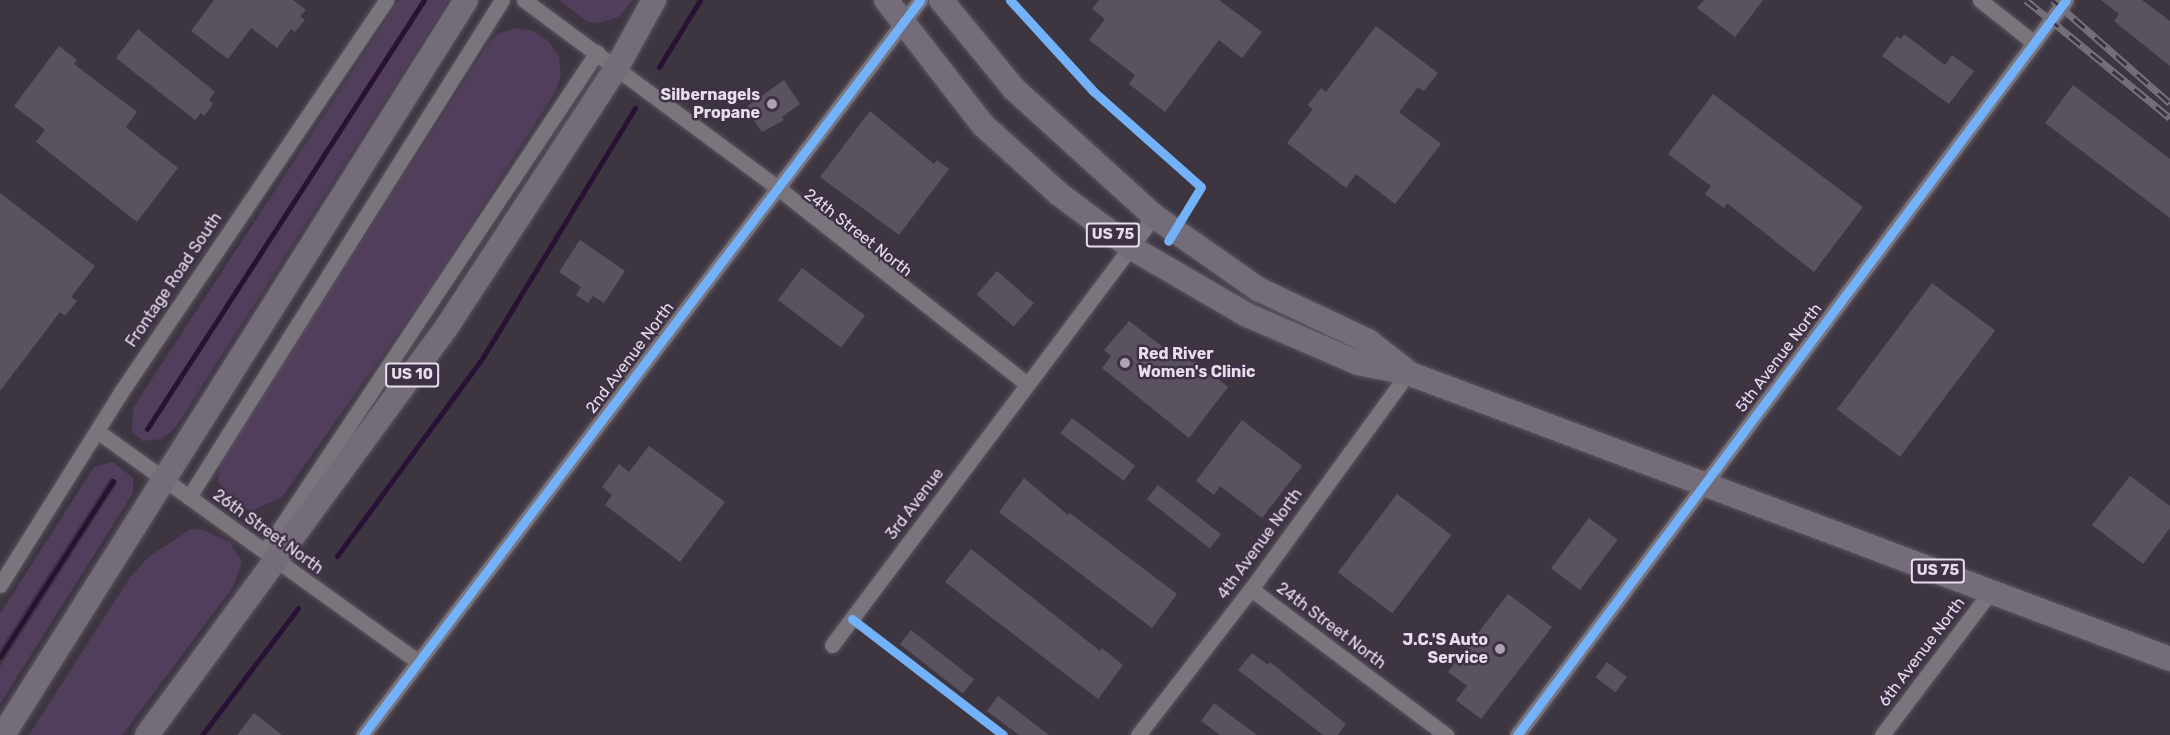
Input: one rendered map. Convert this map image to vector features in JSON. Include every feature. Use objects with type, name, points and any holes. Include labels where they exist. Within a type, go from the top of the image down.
[{"type":"main road","points":[[3,735],[466,0]]},
{"type":"main road","name":"US 10","points":[[147,735],[271,556],[446,328],[617,67],[654,0]]},
{"type":"main road","name":"US 75","points":[[886,0],[902,24],[983,125],[1059,194],[1130,247],[1247,315],[1358,363],[1408,373],[2170,659]]},
{"type":"main road","name":"US 75","points":[[941,0],[1014,89],[1154,216],[1258,289],[1368,341],[1408,373]]},
{"type":"street","name":"Frontage Road South","points":[[0,585],[97,431],[305,115],[386,0]]},
{"type":"street","points":[[189,497],[502,0]]},
{"type":"street","name":"24th Street North","points":[[525,0],[778,188],[1027,384]]},
{"type":"street","name":"2nd Avenue North","points":[[363,735],[920,0]]},
{"type":"street","points":[[1980,0],[2034,43]]},
{"type":"street","name":"5th Avenue North","points":[[1516,735],[2066,0]]},
{"type":"street","points":[[271,556],[597,52]]},
{"type":"street","name":"3rd Avenue","points":[[832,645],[1154,216]]},
{"type":"street","name":"4th Avenue North","points":[[1138,735],[1251,589],[1408,373]]},
{"type":"street","name":"26th Street North","points":[[97,431],[419,662]]},
{"type":"street","name":"24th Street North","points":[[1251,589],[1446,735]]},
{"type":"street","name":"6th Avenue North","points":[[1882,735],[1991,591]]},
{"type":"shaded area","points":[[399,0],[449,0],[176,427],[162,439],[143,441],[132,432],[133,408]]},
{"type":"shaded area","points":[[559,0],[633,0],[619,17],[598,23],[588,22]]},
{"type":"shaded area","points":[[517,28],[533,31],[549,42],[559,57],[561,74],[555,93],[424,297],[282,497],[251,511],[237,505],[218,482],[220,463],[490,41],[499,33]]},
{"type":"shaded area","points":[[113,462],[133,478],[133,493],[0,704],[0,667],[118,482],[111,477],[0,649],[0,614],[94,467]]},
{"type":"shaded area","points":[[191,529],[204,530],[230,542],[242,562],[233,587],[122,735],[29,735],[129,579],[147,558]]},
{"type":"building","points":[[214,0],[293,0],[306,10],[300,16],[305,20],[295,32],[291,29],[277,48],[251,28],[228,59],[191,31]]},
{"type":"building","points":[[1099,0],[1219,0],[1262,32],[1242,58],[1219,40],[1165,112],[1129,84],[1135,75],[1089,40],[1105,19],[1092,9]]},
{"type":"building","points":[[1704,0],[1763,0],[1735,37],[1697,8]]},
{"type":"building","points":[[2101,0],[2142,0],[2170,21],[2170,66],[2114,21],[2119,14]]},
{"type":"building","points":[[1376,26],[1438,73],[1424,91],[1418,87],[1399,112],[1441,144],[1395,204],[1356,174],[1346,188],[1287,143],[1313,109],[1308,105],[1321,88],[1326,92]]},
{"type":"building","points":[[138,29],[215,92],[209,100],[213,104],[204,116],[201,113],[195,120],[116,58]]},
{"type":"building","points":[[1904,34],[1945,65],[1952,55],[1974,71],[1949,104],[1882,56],[1897,36],[1901,39]]},
{"type":"building","points":[[59,46],[77,60],[74,64],[137,112],[126,127],[178,168],[137,222],[36,142],[45,130],[14,106]]},
{"type":"building","points":[[784,80],[800,104],[782,117],[784,120],[762,132],[745,108]]},
{"type":"building","points":[[2073,85],[2170,159],[2170,218],[2045,123]]},
{"type":"building","points":[[1713,94],[1863,207],[1814,272],[1727,203],[1724,208],[1705,194],[1711,186],[1668,154]]},
{"type":"building","points":[[870,111],[934,164],[937,160],[949,169],[899,235],[820,177]]},
{"type":"building","points":[[0,193],[95,266],[71,297],[77,301],[65,316],[60,312],[0,391]]},
{"type":"building","points":[[580,240],[625,271],[604,303],[593,296],[588,303],[576,295],[581,287],[559,272]]},
{"type":"building","points":[[802,268],[865,316],[841,347],[778,300]]},
{"type":"building","points":[[997,271],[1034,303],[1014,327],[977,294]]},
{"type":"building","points":[[1932,283],[1995,331],[1900,457],[1837,409]]},
{"type":"building","points":[[1129,321],[1176,357],[1181,351],[1228,387],[1189,438],[1102,368],[1111,356],[1104,350]]},
{"type":"building","points":[[1072,418],[1135,466],[1124,481],[1061,433]]},
{"type":"building","points":[[1242,420],[1302,466],[1262,518],[1220,486],[1214,495],[1196,481]]},
{"type":"building","points":[[649,446],[725,502],[680,562],[605,505],[612,495],[602,487],[619,464],[629,472]]},
{"type":"building","points":[[2130,476],[2170,506],[2170,528],[2143,564],[2092,525]]},
{"type":"building","points":[[1024,478],[1068,515],[1070,513],[1177,594],[1152,628],[999,512]]},
{"type":"building","points":[[1158,485],[1221,534],[1210,548],[1147,499]]},
{"type":"building","points":[[1397,494],[1451,535],[1392,613],[1338,572]]},
{"type":"building","points":[[1589,518],[1618,540],[1580,590],[1551,568]]},
{"type":"building","points":[[971,549],[1100,651],[1102,648],[1123,665],[1098,699],[945,582]]},
{"type":"building","name":"J.C.'S Auto Service","points":[[1508,594],[1552,627],[1481,719],[1456,700],[1467,686],[1448,672]]},
{"type":"building","points":[[911,630],[974,679],[963,693],[900,644]]},
{"type":"building","points":[[1252,653],[1268,665],[1270,662],[1346,724],[1338,735],[1323,735],[1238,670]]},
{"type":"building","points":[[1607,662],[1627,677],[1616,692],[1596,677]]},
{"type":"building","points":[[998,696],[1049,735],[1019,735],[987,711]]},
{"type":"building","points":[[1214,703],[1257,735],[1220,735],[1201,721]]},
{"type":"building","points":[[254,713],[282,735],[237,735]]},
{"type":"waterway","points":[[147,429],[424,0]]},
{"type":"waterway","points":[[659,67],[700,0]]},
{"type":"waterway","points":[[337,556],[483,357],[635,108]]},
{"type":"waterway","points":[[0,657],[113,481]]},
{"type":"waterway","points":[[202,735],[298,608]]},
{"type":"railway","points":[[2026,0],[2170,118]]},
{"type":"railway","points":[[2053,0],[2170,103]]},
{"type":"cycle path","points":[[363,735],[920,0]]},
{"type":"cycle path","points":[[1010,0],[1093,91],[1201,187],[1168,241]]},
{"type":"cycle path","points":[[1517,735],[2066,0]]},
{"type":"cycle path","points":[[852,619],[1003,735]]},
{"type":"place","name":"Silbernagels Propane","points":[[772,104]]},
{"type":"place","name":"Red River Women's Clinic","points":[[1125,363]]},
{"type":"place","name":"J.C.'S Auto Service","points":[[1500,649]]}]
